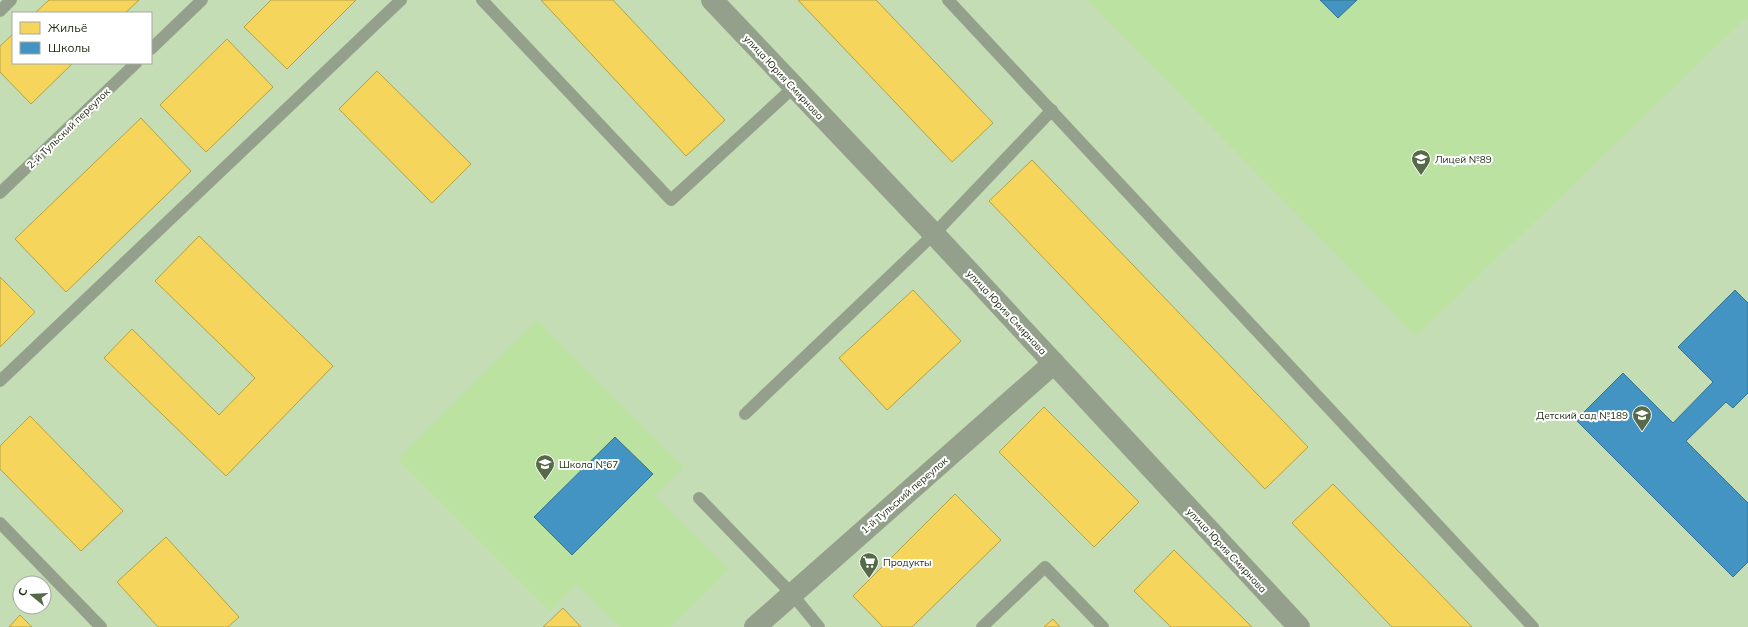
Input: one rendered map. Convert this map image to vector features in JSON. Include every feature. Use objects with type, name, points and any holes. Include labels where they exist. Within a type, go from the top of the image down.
[{"type":"street","name":"улица Юрия Смирнова","points":[[712,0],[934,234],[1299,627]]},
{"type":"street","name":"1-й Тульский переулок","points":[[756,627],[1054,363]]},
{"type":"lane","points":[[0,11],[12,0]]},
{"type":"lane","points":[[152,48],[202,0]]},
{"type":"lane","points":[[0,381],[401,0]]},
{"type":"lane","points":[[482,0],[671,200],[794,87]]},
{"type":"lane","points":[[948,0],[1533,627]]},
{"type":"lane","name":"2-й Тульский переулок","points":[[0,193],[135,64]]},
{"type":"lane","points":[[745,414],[934,234],[1052,110]]},
{"type":"lane","points":[[700,498],[792,594],[819,627]]},
{"type":"lane","points":[[0,523],[101,627]]},
{"type":"lane","points":[[982,627],[1045,567],[1103,627]]},
{"type":"shaded area","name":"Лицей №89","points":[[1087,0],[1748,0],[1748,16],[1416,336]]},
{"type":"shaded area","name":"Школа №67","points":[[537,320],[684,467],[655,496],[729,570],[671,627],[620,627],[577,584],[550,611],[398,459]]},
{"type":"building: Жильё","points":[[49,0],[139,0],[126,12],[36,12]]},
{"type":"building: Жильё","points":[[271,0],[356,0],[287,69],[244,27]]},
{"type":"building: Жильё","points":[[541,0],[613,0],[725,120],[686,156]]},
{"type":"building: Жильё","points":[[798,0],[876,0],[993,123],[952,162]]},
{"type":"building: Жильё","points":[[12,35],[12,64],[72,64],[31,104],[0,72],[0,46]]},
{"type":"building: Жильё","points":[[227,39],[273,87],[206,152],[160,105]]},
{"type":"building: Жильё","points":[[377,71],[471,164],[432,203],[339,109]]},
{"type":"building: Жильё","points":[[141,118],[191,171],[66,292],[15,239]]},
{"type":"building: Жильё","points":[[1032,160],[1308,447],[1265,489],[989,201]]},
{"type":"building: Жильё","points":[[199,236],[333,366],[226,476],[104,358],[132,329],[219,415],[255,378],[155,281]]},
{"type":"building: Жильё","points":[[0,277],[35,312],[0,347]]},
{"type":"building: Жильё","points":[[913,290],[961,341],[887,410],[839,358]]},
{"type":"building: Жильё","points":[[1044,407],[1139,502],[1094,547],[999,452]]},
{"type":"building: Жильё","points":[[30,416],[123,511],[81,551],[0,469],[0,446]]},
{"type":"building: Жильё","points":[[1333,484],[1472,627],[1392,627],[1292,523]]},
{"type":"building: Жильё","points":[[955,494],[1001,540],[912,627],[883,627],[853,596]]},
{"type":"building: Жильё","points":[[166,537],[239,617],[228,627],[158,627],[117,582]]},
{"type":"building: Жильё","points":[[1174,550],[1252,627],[1171,627],[1134,591]]},
{"type":"building: Жильё","points":[[563,608],[581,627],[543,627]]},
{"type":"building: Жильё","points":[[20,615],[32,627],[9,627]]},
{"type":"building: Жильё","points":[[1053,619],[1060,627],[1044,627]]},
{"type":"building: Школы","points":[[1320,0],[1357,0],[1338,18]]},
{"type":"building: Школы","name":"Детский сад №189","points":[[1735,290],[1748,303],[1748,393],[1733,408],[1726,402],[1686,441],[1748,503],[1748,562],[1733,577],[1576,420],[1623,373],[1673,423],[1713,382],[1678,347]]},
{"type":"building: Школы","points":[[615,437],[653,474],[572,555],[534,517]]},
{"type":"place","name":"Лицей №89","points":[[1421,176]]},
{"type":"place","name":"Детский сад №189","points":[[1642,432]]},
{"type":"place","name":"Школа №67","points":[[545,481]]},
{"type":"place","name":"Продукты","points":[[869,579]]}]
